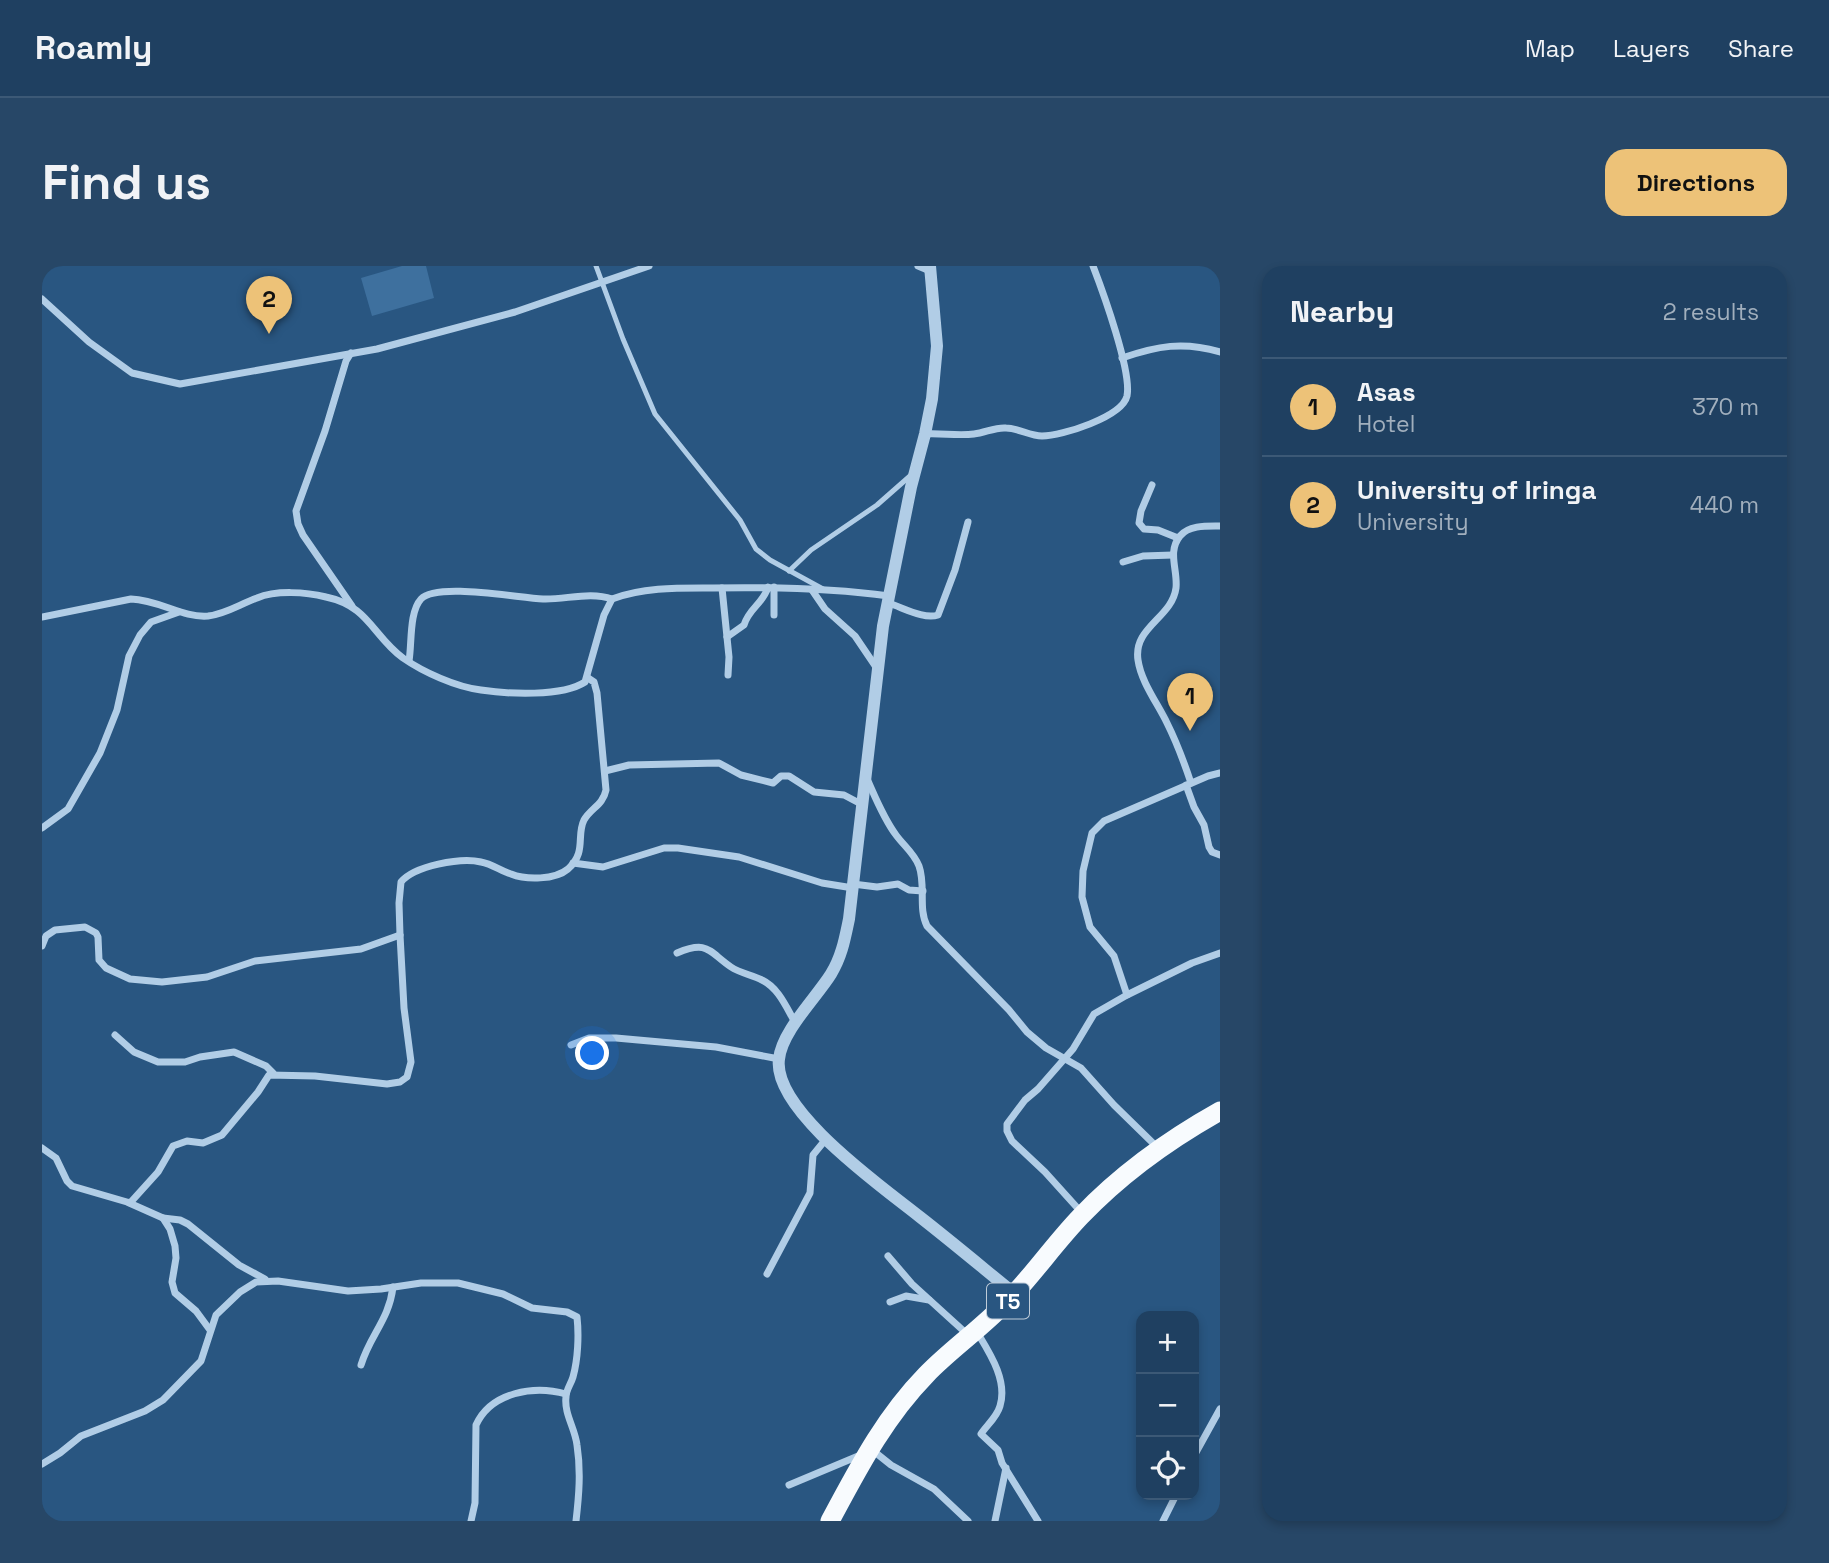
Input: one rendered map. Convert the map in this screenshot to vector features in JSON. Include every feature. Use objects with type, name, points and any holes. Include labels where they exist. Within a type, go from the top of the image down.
[{"type":"highway","name":"T5","points":[[830,1521],[869,1450],[905,1398],[940,1362],[1015,1294],[1049,1250],[1083,1214],[1159,1150],[1220,1111]]},
{"type":"street","points":[[42,299],[111,360],[131,373],[180,384],[377,349],[515,312],[649,266]]},
{"type":"street","points":[[918,266],[930,269],[937,346],[925,434],[888,600],[849,919],[841,957],[782,1048],[779,1068],[785,1088],[825,1139],[1015,1294]]},
{"type":"street","points":[[925,434],[976,434],[1005,428],[1049,436],[1076,428],[1116,411],[1123,405],[1127,393],[1122,358],[1111,315],[1093,266]]},
{"type":"street","points":[[1122,358],[1176,345],[1191,345],[1220,352]]},
{"type":"street","points":[[351,353],[343,369],[296,510],[298,524],[353,607],[370,621],[394,650],[408,661],[440,677],[481,690],[542,692],[578,687],[588,678],[604,615],[612,599]]},
{"type":"street","points":[[1152,485],[1139,523],[1144,528],[1178,538]]},
{"type":"street","points":[[408,661],[412,625],[418,603],[429,594],[479,592],[546,599],[588,596],[612,599],[639,592],[722,588],[824,589],[888,600],[932,617],[938,615],[968,522]]},
{"type":"street","points":[[1220,526],[1195,527],[1178,538],[1173,555],[1176,584],[1173,599],[1141,636],[1137,650],[1141,671],[1179,748],[1194,807],[1204,825],[1209,848],[1220,855]]},
{"type":"street","points":[[1123,562],[1143,556],[1173,555]]},
{"type":"street","points":[[771,587],[774,615]]},
{"type":"street","points":[[727,637],[744,625],[747,615],[771,587]]},
{"type":"street","points":[[722,588],[728,675]]},
{"type":"street","points":[[812,590],[825,610],[855,636],[878,671]]},
{"type":"street","points":[[42,617],[131,599],[164,604],[194,616],[221,614],[257,598],[274,594],[322,596],[353,607]]},
{"type":"street","points":[[42,828],[68,808],[100,753],[117,710],[129,656],[140,635],[150,622],[180,612]]},
{"type":"street","points":[[115,1035],[134,1052],[158,1062],[185,1062],[234,1052],[266,1066],[273,1073],[387,1084],[400,1082],[407,1077],[411,1062],[404,1008],[399,889],[404,878],[415,870],[469,861],[481,862],[511,874],[540,877],[561,873],[573,863],[579,853],[585,819],[600,805],[605,795],[597,693],[594,682],[588,678]]},
{"type":"street","points":[[605,771],[629,765],[719,763],[741,775],[766,782],[773,783],[781,776],[789,776],[812,791],[844,795],[861,804]]},
{"type":"street","points":[[1127,995],[1114,956],[1093,932],[1085,911],[1082,886],[1092,833],[1104,821],[1220,773]]},
{"type":"street","points":[[866,778],[895,835],[916,859],[921,873],[927,926],[1027,1032],[1046,1048],[1081,1068],[1159,1150]]},
{"type":"street","points":[[573,863],[603,867],[664,848],[678,848],[739,858],[822,883],[877,887],[898,884],[909,891],[923,891]]},
{"type":"street","points":[[42,946],[46,936],[55,930],[85,927],[96,933],[99,960],[106,968],[130,979],[162,982],[208,977],[246,962],[361,949],[400,935]]},
{"type":"street","points":[[677,953],[696,947],[709,949],[730,967],[769,984],[782,999],[796,1024]]},
{"type":"street","points":[[1083,1214],[1012,1141],[1006,1129],[1016,1111],[1065,1058],[1094,1014],[1192,963],[1219,955]]},
{"type":"street","points":[[571,1045],[589,1038],[617,1038],[716,1047],[779,1059]]},
{"type":"street","points":[[130,1203],[158,1172],[173,1146],[187,1141],[203,1143],[219,1138],[258,1092],[264,1080],[273,1073]]},
{"type":"street","points":[[767,1274],[810,1193],[813,1156],[825,1139]]},
{"type":"street","points":[[42,1148],[56,1158],[72,1186],[130,1203],[163,1218],[180,1220],[239,1265],[265,1280],[348,1291],[421,1283],[458,1283],[503,1294],[532,1308],[576,1315],[576,1355],[573,1376],[566,1394],[566,1410],[577,1442],[579,1461],[580,1489],[576,1521]]},
{"type":"street","points":[[163,1218],[170,1229],[175,1246],[172,1282],[175,1293],[196,1311],[210,1330]]},
{"type":"street","points":[[888,1256],[912,1284],[973,1334],[992,1356],[1002,1389],[1001,1404],[981,1434],[998,1450],[1038,1521]]},
{"type":"street","points":[[42,1464],[80,1436],[145,1412],[159,1403],[198,1366],[216,1315],[249,1285],[265,1280]]},
{"type":"street","points":[[361,1365],[366,1348],[385,1320],[393,1287]]},
{"type":"street","points":[[890,1302],[906,1296],[932,1300]]},
{"type":"street","points":[[471,1521],[475,1503],[476,1425],[479,1419],[510,1394],[547,1390],[566,1394]]},
{"type":"street","points":[[1199,1447],[1220,1409]]},
{"type":"street","points":[[789,1485],[869,1450],[934,1489],[968,1521]]},
{"type":"street","points":[[995,1521],[1006,1468]]},
{"type":"street","points":[[1163,1521],[1174,1500]]},
{"type":"lane","points":[[596,266],[655,414],[740,520],[756,549],[824,589]]},
{"type":"lane","points":[[789,570],[811,550],[872,509],[915,472]]},
{"type":"shaded area","points":[[402,266],[426,266],[434,298],[372,316],[361,278]]},
{"type":"place","name":"University of Iringa","points":[[269,334]]},
{"type":"place","name":"Asas","points":[[1190,731]]}]
